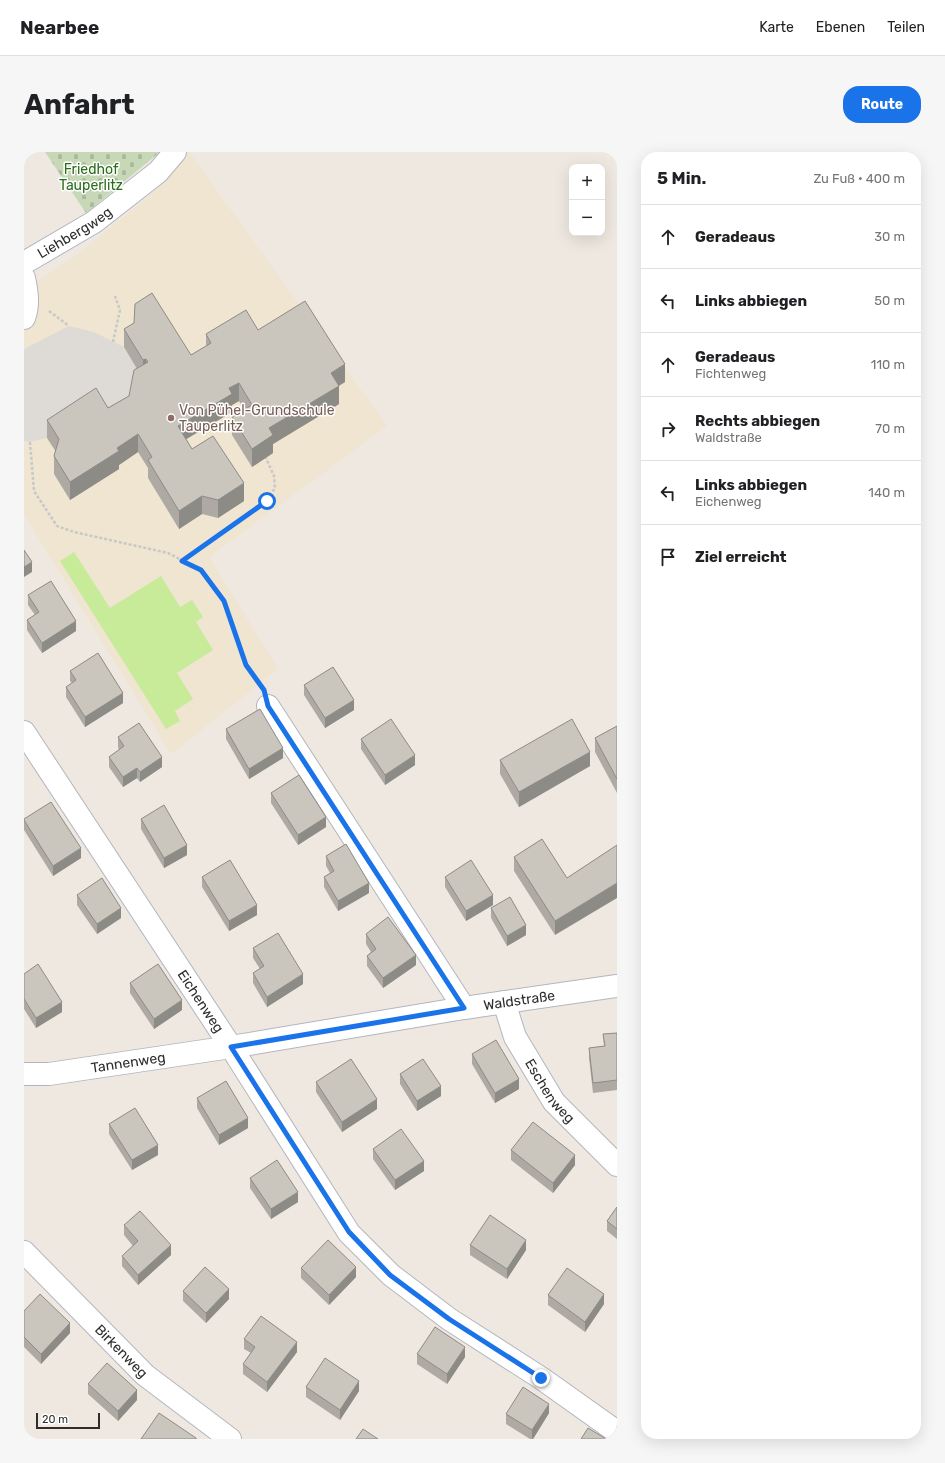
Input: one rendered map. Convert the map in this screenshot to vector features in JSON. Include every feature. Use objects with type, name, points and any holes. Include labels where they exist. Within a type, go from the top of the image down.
[{"type":"street","name":"Liehbergweg","points":[[24,263],[94,222],[158,172],[175,152]]},
{"type":"street","points":[[24,278],[27,291],[27,310],[24,318]]},
{"type":"street","points":[[268,706],[464,1008]]},
{"type":"street","name":"Eichenweg","points":[[24,732],[231,1047],[349,1232],[390,1275],[449,1319],[541,1378],[617,1432]]},
{"type":"street","name":"Waldstraße","points":[[231,1047],[464,1008],[617,986]]},
{"type":"street","name":"Eschenweg","points":[[504,1002],[515,1037],[554,1102],[617,1165]]},
{"type":"street","name":"Tannenweg","points":[[24,1074],[48,1074],[231,1047]]},
{"type":"street","name":"Birkenweg","points":[[24,1252],[145,1374],[230,1439]]},
{"type":"path","points":[[113,342],[120,310],[115,296]]},
{"type":"path","points":[[30,442],[34,491],[57,526],[74,532],[168,553],[201,570],[224,601],[246,665],[264,690],[268,706]]},
{"type":"path","points":[[182,561],[267,501],[275,488],[274,476],[266,458]]},
{"type":"shaded area","points":[[187,152],[189,152],[387,426],[209,557],[278,669],[171,754],[24,514],[24,290],[74,257],[158,189]]},
{"type":"shaded area","points":[[69,326],[94,332],[124,347],[143,378],[129,414],[96,406],[47,438],[30,442],[24,441],[24,349]]},
{"type":"green space","name":"Friedhof Tauperlitz","points":[[45,152],[160,152],[86,213]]},
{"type":"green space","points":[[74,552],[110,608],[161,576],[180,607],[192,600],[203,617],[196,622],[213,650],[177,673],[193,699],[175,711],[180,721],[166,729],[60,561]]},
{"type":"building","name":"Von Pühel-Grundschule Tauperlitz","points":[[152,293],[191,355],[211,343],[206,334],[246,310],[258,330],[305,301],[345,364],[331,373],[339,386],[269,428],[273,435],[252,449],[232,417],[252,405],[239,383],[229,388],[232,394],[178,426],[192,449],[213,436],[244,483],[218,500],[202,496],[179,511],[148,460],[152,457],[138,434],[117,448],[119,451],[70,482],[54,456],[59,439],[47,420],[96,388],[108,408],[129,396],[134,370],[148,362],[146,359],[143,360],[124,329],[134,323],[135,304]]},
{"type":"building","points":[[24,550],[32,562],[24,567]]},
{"type":"building","points":[[51,581],[76,621],[42,643],[27,620],[39,612],[28,595]]},
{"type":"building","points":[[98,653],[123,693],[85,717],[66,687],[76,680],[70,671]]},
{"type":"building","points":[[333,667],[354,700],[325,718],[304,685]]},
{"type":"building","points":[[260,709],[283,748],[249,769],[226,729]]},
{"type":"building","points":[[391,719],[415,755],[385,775],[361,739]]},
{"type":"building","points":[[572,719],[590,752],[519,792],[500,760]]},
{"type":"building","points":[[139,723],[162,757],[140,772],[137,768],[123,777],[109,757],[124,746],[118,737]]},
{"type":"building","points":[[617,726],[617,779],[595,738]]},
{"type":"building","points":[[299,775],[326,817],[298,835],[271,793]]},
{"type":"building","points":[[51,802],[81,848],[53,866],[24,820]]},
{"type":"building","points":[[164,805],[187,845],[164,858],[141,819]]},
{"type":"building","points":[[542,839],[567,878],[617,845],[617,883],[555,921],[514,857]]},
{"type":"building","points":[[346,844],[369,883],[338,901],[324,877],[334,871],[326,856]]},
{"type":"building","points":[[230,860],[257,905],[229,921],[202,877]]},
{"type":"building","points":[[471,860],[493,895],[466,911],[445,877]]},
{"type":"building","points":[[102,878],[121,908],[97,924],[77,895]]},
{"type":"building","points":[[510,897],[526,925],[507,936],[491,908]]},
{"type":"building","points":[[388,917],[416,955],[383,978],[367,956],[376,949],[366,934]]},
{"type":"building","points":[[278,933],[303,974],[267,997],[253,973],[264,966],[253,948]]},
{"type":"building","points":[[38,964],[62,1002],[36,1018],[24,999],[24,974]]},
{"type":"building","points":[[158,964],[182,1000],[154,1019],[130,983]]},
{"type":"building","points":[[617,1033],[617,1080],[593,1083],[589,1048],[605,1046],[603,1034]]},
{"type":"building","points":[[496,1040],[519,1079],[495,1093],[472,1054]]},
{"type":"building","points":[[351,1059],[377,1099],[342,1122],[316,1082]]},
{"type":"building","points":[[423,1059],[441,1086],[417,1101],[400,1074]]},
{"type":"building","points":[[226,1081],[248,1118],[219,1135],[197,1098]]},
{"type":"building","points":[[135,1108],[158,1145],[132,1160],[109,1124]]},
{"type":"building","points":[[533,1122],[575,1155],[553,1183],[511,1150]]},
{"type":"building","points":[[401,1129],[424,1161],[395,1180],[373,1149]]},
{"type":"building","points":[[277,1160],[298,1192],[271,1209],[250,1178]]},
{"type":"building","points":[[617,1207],[617,1229],[607,1221]]},
{"type":"building","points":[[140,1211],[171,1245],[138,1275],[122,1256],[138,1241],[124,1225]]},
{"type":"building","points":[[490,1215],[526,1240],[507,1269],[470,1245]]},
{"type":"building","points":[[328,1240],[356,1267],[329,1295],[301,1268]]},
{"type":"building","points":[[205,1267],[229,1289],[206,1313],[183,1291]]},
{"type":"building","points":[[567,1268],[604,1294],[585,1322],[548,1295]]},
{"type":"building","points":[[40,1294],[70,1323],[41,1354],[24,1337],[24,1311]]},
{"type":"building","points":[[261,1316],[297,1342],[267,1382],[243,1364],[255,1347],[244,1339]]},
{"type":"building","points":[[435,1327],[465,1347],[447,1374],[417,1354]]},
{"type":"building","points":[[325,1358],[359,1381],[340,1410],[306,1387]]},
{"type":"building","points":[[107,1363],[137,1390],[118,1411],[88,1384]]},
{"type":"building","points":[[523,1387],[549,1404],[532,1430],[506,1414]]},
{"type":"building","points":[[159,1413],[196,1438],[196,1439],[141,1439]]},
{"type":"building","points":[[588,1428],[606,1439],[581,1439]]},
{"type":"building","points":[[363,1429],[378,1439],[356,1439]]},
{"type":"place","name":"Von Pühel-Grundschule Tauperlitz","points":[[171,418]]},
{"type":"route","points":[[267,501],[182,561],[201,570],[224,601],[232,628],[246,665],[264,690],[268,706],[464,1008],[231,1047],[349,1232],[390,1275],[449,1319],[541,1378]]}]
